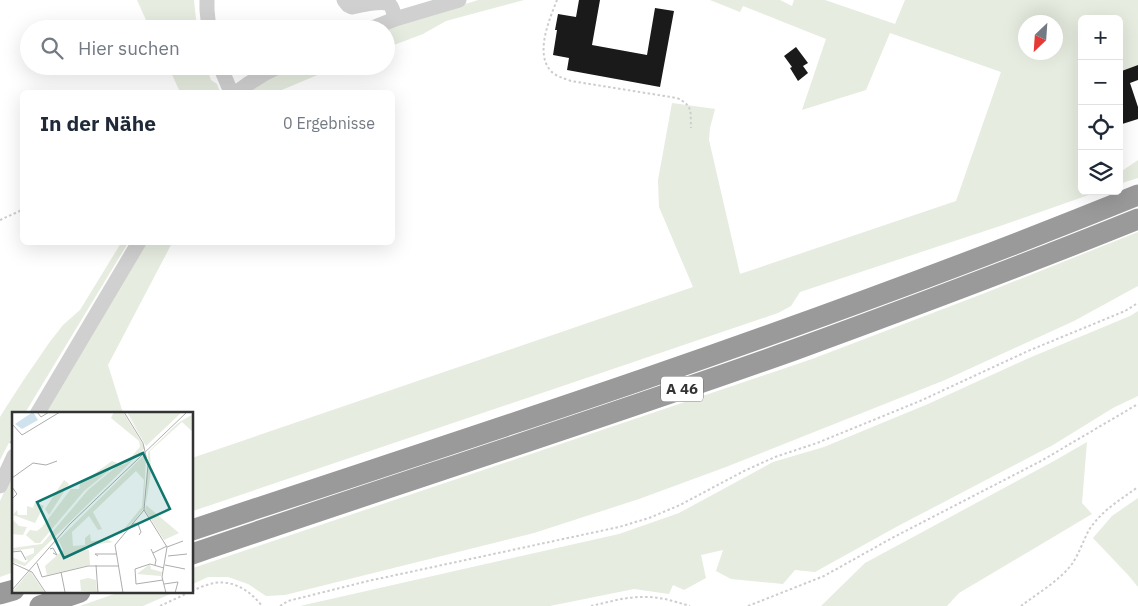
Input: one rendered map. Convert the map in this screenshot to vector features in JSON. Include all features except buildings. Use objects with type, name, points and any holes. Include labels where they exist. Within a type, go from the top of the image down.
[{"type":"highway","name":"A 46","points":[[194,529],[635,382],[772,334],[1055,229],[1138,195]]},
{"type":"highway","name":"A 46","points":[[194,553],[793,350],[964,287],[1138,219]]},
{"type":"highway","points":[[40,606],[74,594]]},
{"type":"street","points":[[207,0],[208,20]]},
{"type":"street","points":[[344,0],[344,2],[352,6],[382,1],[388,3],[392,8],[395,20],[459,0]]},
{"type":"street","points":[[224,75],[230,90]]},
{"type":"street","points":[[240,90],[262,75]]},
{"type":"street","points":[[38,412],[137,245]]},
{"type":"street","points":[[0,486],[12,460]]},
{"type":"path","points":[[557,0],[545,36],[543,52],[545,62],[550,70],[558,76],[571,80],[677,98],[686,102],[690,109],[691,128]]},
{"type":"path","points":[[0,220],[20,211]]},
{"type":"path","points":[[280,606],[288,601],[368,581],[600,532],[649,518],[775,457],[817,443],[920,401],[1028,351],[1125,311],[1138,303]]},
{"type":"path","points":[[748,606],[824,576],[892,538],[1041,461],[1138,404]]},
{"type":"path","points":[[1022,606],[1061,576],[1072,564],[1088,532],[1096,521],[1108,509],[1138,487]]},
{"type":"path","points":[[194,591],[208,584],[221,582],[235,585],[247,591],[262,606]]},
{"type":"path","points":[[160,606],[187,594]]},
{"type":"path","points":[[591,606],[631,598],[647,597],[664,599],[690,606]]},
{"type":"shaded area","points":[[137,0],[194,0],[196,20],[146,20]]},
{"type":"shaded area","points":[[478,0],[524,0],[446,21],[423,34],[395,45],[395,26]]},
{"type":"shaded area","points":[[710,0],[780,0],[792,6],[794,0],[825,0],[895,24],[905,0],[1138,0],[1138,65],[1123,71],[1123,15],[1078,15],[1078,195],[1089,195],[800,292],[791,306],[778,313],[194,511],[194,457],[693,287],[659,207],[658,180],[672,103],[715,109],[709,140],[740,274],[956,201],[1001,72],[890,33],[866,90],[802,110],[826,39],[743,6],[740,12]]},
{"type":"shaded area","points":[[172,75],[209,75],[219,90],[179,90]]},
{"type":"shaded area","points":[[276,75],[318,75],[282,90],[250,90]]},
{"type":"shaded area","points":[[1138,160],[1138,178],[1123,183],[1123,170]]},
{"type":"shaded area","points":[[1138,232],[1138,286],[1074,321],[945,380],[726,467],[639,499],[534,533],[285,595],[266,596],[248,584],[228,577],[208,577],[194,584],[194,568],[812,359]]},
{"type":"shaded area","points":[[120,245],[127,245],[26,412],[12,412],[12,437],[0,460],[0,417],[49,343],[63,325],[80,310]]},
{"type":"shaded area","points":[[144,245],[171,245],[108,365],[123,412],[43,412]]},
{"type":"shaded area","points":[[1138,311],[1138,396],[1113,408],[1053,445],[898,526],[815,572],[795,570],[783,584],[731,579],[716,571],[723,550],[701,555],[706,578],[684,590],[673,585],[669,594],[634,589],[550,606],[300,606],[619,534],[679,513],[773,462],[824,447],[928,404]]},
{"type":"shaded area","points":[[1087,442],[1082,503],[1092,514],[959,593],[947,606],[821,606],[865,563]]},
{"type":"shaded area","points":[[12,474],[12,573],[0,577],[0,501]]},
{"type":"shaded area","points":[[1138,498],[1138,587],[1093,538],[1112,516]]},
{"type":"shaded area","points":[[114,594],[170,594],[143,606],[80,606]]}]
